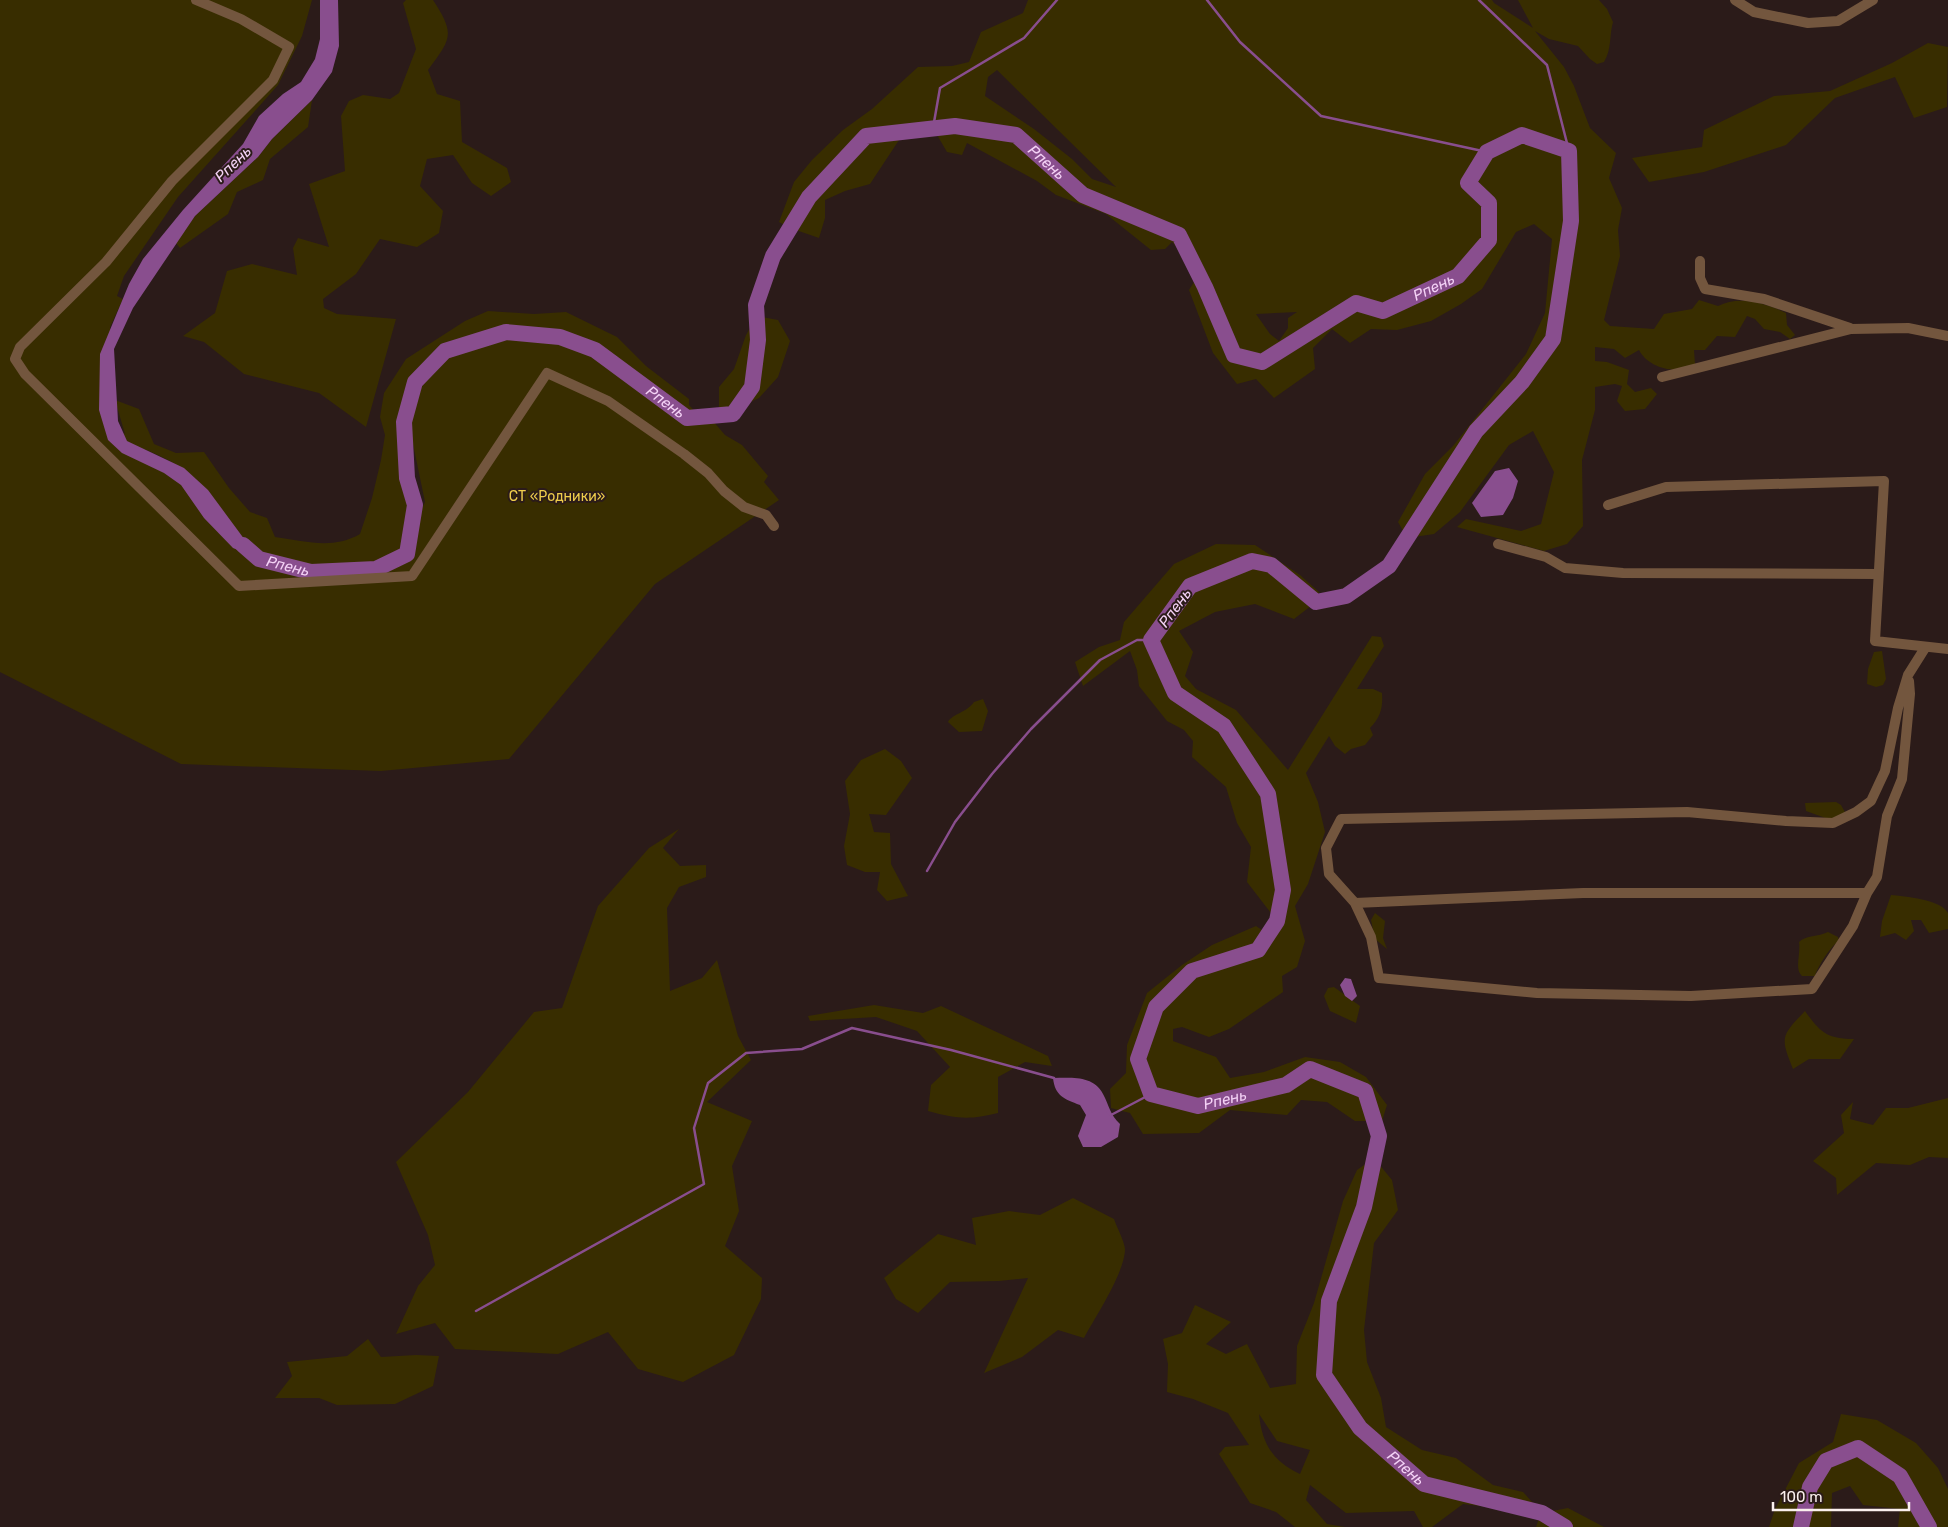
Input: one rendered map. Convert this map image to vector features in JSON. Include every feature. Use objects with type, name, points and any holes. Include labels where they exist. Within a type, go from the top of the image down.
[{"type":"street","points":[[196,0],[242,19],[289,47],[274,80],[172,181],[106,262],[20,347],[15,359],[25,374],[239,586],[412,576],[547,373],[608,401],[684,454],[744,507],[766,515],[774,526]]},
{"type":"street","points":[[1735,0],[1754,12],[1808,23],[1838,21],[1873,0]]},
{"type":"street","points":[[1700,261],[1700,278],[1706,289],[1764,299],[1851,328]]},
{"type":"street","points":[[1662,377],[1851,328],[1908,328],[1948,336]]},
{"type":"street","points":[[1608,505],[1666,487],[1884,481],[1875,641],[1948,650]]},
{"type":"street","points":[[1498,544],[1546,557],[1565,568],[1622,573],[1878,574]]},
{"type":"street","points":[[1908,675],[1910,694],[1902,779],[1887,816],[1877,877],[1867,893],[1853,926],[1812,989],[1691,996],[1537,993],[1379,978],[1371,937],[1355,903],[1329,874],[1326,848],[1340,819],[1687,812],[1786,821],[1833,823],[1856,812],[1871,801],[1885,771],[1898,708],[1908,675],[1925,648]]},
{"type":"street","points":[[1355,903],[1583,893],[1867,893]]},
{"type":"green space","name":"СТ «Родники»","points":[[0,0],[312,0],[302,36],[278,85],[178,197],[124,276],[117,296],[123,299],[110,327],[111,424],[125,434],[115,400],[139,409],[154,444],[176,453],[204,452],[229,488],[250,512],[267,518],[275,537],[329,543],[350,539],[360,534],[372,498],[381,460],[385,435],[380,417],[384,393],[406,359],[465,321],[488,311],[534,314],[566,312],[617,337],[646,366],[689,399],[689,405],[702,419],[713,421],[725,435],[742,445],[768,476],[764,482],[779,500],[655,584],[509,759],[381,771],[181,764],[0,672]],"holes":[[[408,420],[425,502],[411,531],[415,505],[407,478],[404,422]],[[144,449],[168,460],[196,479],[221,509]]]},
{"type":"green space","points":[[406,0],[433,0],[440,11],[445,21],[448,36],[442,50],[428,70],[437,94],[460,101],[462,142],[507,168],[511,182],[491,196],[472,183],[453,155],[427,159],[420,186],[443,211],[439,233],[417,247],[380,239],[356,274],[323,299],[324,308],[337,314],[396,319],[366,427],[319,393],[244,374],[204,342],[183,336],[215,313],[227,271],[252,264],[297,275],[293,248],[298,238],[329,247],[309,184],[345,171],[341,116],[349,101],[363,95],[390,99],[399,93],[416,49],[403,3]]},
{"type":"green space","points":[[1028,0],[1492,0],[1533,28],[1518,0],[1599,0],[1607,9],[1613,22],[1607,57],[1604,62],[1597,64],[1578,46],[1549,39],[1535,31],[1564,67],[1574,86],[1590,128],[1616,153],[1609,178],[1622,208],[1618,230],[1620,256],[1604,320],[1610,326],[1654,329],[1664,314],[1692,309],[1699,300],[1718,306],[1735,301],[1743,301],[1761,303],[1786,313],[1787,325],[1795,335],[1790,339],[1780,332],[1764,329],[1755,319],[1747,316],[1735,337],[1717,336],[1705,350],[1694,350],[1695,364],[1688,368],[1672,370],[1656,366],[1643,356],[1639,350],[1625,358],[1614,349],[1595,347],[1595,361],[1607,362],[1629,370],[1627,384],[1635,392],[1651,388],[1657,394],[1645,409],[1625,411],[1617,401],[1622,386],[1615,384],[1595,387],[1595,410],[1582,460],[1583,526],[1567,544],[1544,551],[1457,527],[1466,519],[1521,531],[1541,524],[1554,472],[1533,431],[1509,445],[1460,512],[1434,534],[1407,538],[1398,522],[1425,474],[1453,446],[1526,354],[1545,313],[1552,239],[1534,224],[1516,232],[1482,289],[1461,304],[1431,321],[1397,330],[1371,329],[1350,343],[1332,329],[1313,348],[1315,369],[1274,398],[1256,379],[1237,384],[1213,353],[1189,290],[1199,274],[1205,275],[1172,242],[1165,249],[1151,250],[1106,214],[1056,195],[1037,181],[967,143],[962,155],[947,152],[933,128],[905,131],[870,184],[845,191],[825,200],[825,218],[819,238],[779,222],[794,182],[812,160],[843,130],[872,109],[918,67],[952,66],[969,62],[981,32],[1023,13]],"holes":[[[997,70],[1116,187],[1092,179],[1072,159],[1034,129],[985,96],[988,77]],[[1297,312],[1288,318],[1288,328],[1279,341],[1270,334],[1256,314]]]},
{"type":"green space","points":[[1928,43],[1948,47],[1947,107],[1914,118],[1895,77],[1835,98],[1786,145],[1704,172],[1649,182],[1632,158],[1702,147],[1704,130],[1774,96],[1830,91],[1892,63]]},
{"type":"green space","points":[[312,100],[308,127],[270,159],[263,180],[237,192],[228,214],[180,248],[176,243],[195,216],[258,157],[272,139]]},
{"type":"green space","points":[[757,316],[778,320],[790,341],[778,377],[759,398],[719,417],[719,387],[734,369],[746,335]]},
{"type":"green space","points":[[1216,544],[1255,545],[1300,575],[1319,592],[1316,602],[1294,619],[1255,604],[1215,612],[1179,631],[1193,652],[1185,676],[1196,689],[1236,710],[1288,770],[1372,636],[1381,637],[1384,646],[1357,689],[1373,689],[1382,693],[1382,703],[1379,716],[1370,728],[1373,735],[1365,745],[1351,749],[1345,754],[1335,746],[1329,736],[1306,773],[1318,802],[1325,832],[1308,884],[1295,906],[1305,941],[1297,967],[1282,976],[1283,992],[1229,1029],[1209,1037],[1182,1027],[1173,1029],[1173,1041],[1216,1057],[1230,1078],[1264,1072],[1305,1057],[1340,1062],[1366,1077],[1387,1105],[1382,1121],[1355,1121],[1327,1102],[1301,1100],[1287,1115],[1230,1110],[1199,1133],[1143,1134],[1130,1113],[1111,1108],[1110,1089],[1126,1073],[1127,1045],[1147,993],[1182,965],[1212,945],[1256,926],[1268,934],[1277,921],[1247,882],[1251,847],[1237,823],[1226,787],[1192,757],[1193,741],[1184,730],[1167,721],[1139,686],[1137,670],[1130,651],[1083,686],[1075,662],[1099,647],[1120,640],[1124,622],[1174,564]]},
{"type":"green space","points":[[1882,651],[1886,679],[1883,685],[1876,687],[1867,684],[1868,669],[1874,652]]},
{"type":"green space","points":[[983,699],[988,711],[982,731],[959,732],[948,722],[974,702]]},
{"type":"green space","points":[[885,749],[901,761],[912,778],[886,815],[869,814],[874,832],[890,833],[891,864],[908,896],[887,901],[877,890],[880,872],[865,872],[847,865],[844,846],[850,814],[845,781],[861,760]]},
{"type":"green space","points":[[1836,802],[1841,805],[1846,814],[1831,820],[1806,811],[1805,803]]},
{"type":"green space","points":[[679,829],[663,848],[680,866],[706,865],[706,877],[679,887],[667,908],[670,991],[702,978],[717,960],[738,1036],[751,1060],[707,1102],[752,1121],[732,1166],[739,1211],[725,1246],[762,1278],[761,1299],[734,1355],[683,1382],[638,1369],[608,1332],[558,1354],[455,1349],[435,1323],[396,1334],[418,1286],[435,1265],[428,1235],[396,1162],[468,1092],[534,1012],[562,1008],[598,906],[649,848]]},
{"type":"green space","points":[[1891,895],[1922,899],[1938,905],[1948,913],[1948,929],[1929,933],[1921,920],[1911,920],[1914,931],[1906,940],[1895,933],[1880,937],[1882,921]]},
{"type":"green space","points":[[1375,913],[1385,921],[1383,938],[1387,949],[1375,939],[1371,920]]},
{"type":"green space","points":[[1828,932],[1838,937],[1839,941],[1825,957],[1815,976],[1802,976],[1798,969],[1799,942],[1805,938]]},
{"type":"green space","points":[[1334,987],[1360,1006],[1356,1023],[1330,1011],[1324,996],[1328,988]]},
{"type":"green space","points":[[874,1005],[923,1013],[941,1006],[1048,1056],[1052,1066],[1025,1062],[998,1077],[998,1113],[963,1118],[928,1111],[931,1085],[950,1067],[917,1031],[876,1017],[810,1021],[808,1016]]},
{"type":"green space","points":[[1805,1011],[1825,1033],[1837,1038],[1854,1039],[1840,1059],[1809,1059],[1793,1069],[1786,1050],[1785,1037],[1791,1026]]},
{"type":"green space","points":[[1948,1098],[1948,1158],[1929,1157],[1910,1165],[1876,1163],[1837,1195],[1836,1178],[1813,1161],[1844,1133],[1841,1115],[1853,1102],[1850,1119],[1873,1125],[1886,1108],[1908,1108]]},
{"type":"green space","points":[[1374,1158],[1392,1180],[1398,1210],[1374,1243],[1364,1330],[1367,1362],[1381,1398],[1386,1427],[1422,1450],[1456,1458],[1493,1485],[1523,1492],[1542,1513],[1568,1508],[1604,1527],[1536,1527],[1541,1513],[1463,1504],[1432,1527],[1423,1527],[1414,1511],[1346,1513],[1310,1485],[1306,1500],[1327,1524],[1345,1527],[1295,1527],[1276,1512],[1250,1503],[1219,1454],[1225,1447],[1249,1445],[1228,1413],[1193,1399],[1167,1392],[1168,1364],[1163,1339],[1182,1333],[1195,1305],[1231,1322],[1206,1344],[1226,1354],[1247,1344],[1270,1388],[1296,1384],[1297,1346],[1314,1303],[1343,1201],[1357,1170]],"holes":[[[1259,1414],[1277,1441],[1310,1450],[1300,1474],[1282,1463],[1270,1450],[1263,1434]]]},
{"type":"green space","points":[[1073,1198],[1114,1219],[1125,1249],[1124,1259],[1115,1281],[1084,1338],[1058,1330],[1022,1357],[984,1373],[1028,1278],[999,1281],[950,1282],[918,1313],[896,1299],[884,1278],[938,1234],[976,1245],[972,1218],[1009,1211],[1040,1215]]},
{"type":"green space","points":[[368,1339],[381,1357],[439,1356],[433,1386],[395,1404],[337,1405],[319,1398],[275,1398],[292,1376],[287,1362],[347,1356]]},
{"type":"green space","points":[[1841,1414],[1877,1420],[1916,1443],[1938,1468],[1948,1489],[1948,1527],[1898,1527],[1900,1509],[1863,1505],[1850,1486],[1832,1493],[1831,1527],[1769,1527],[1775,1509],[1799,1463],[1833,1442]]},
{"type":"water","points":[[320,0],[338,0],[339,46],[332,72],[312,100],[272,139],[258,157],[195,216],[133,308],[114,349],[118,421],[127,441],[184,468],[208,490],[259,559],[233,548],[204,518],[181,485],[164,473],[122,453],[108,440],[99,410],[100,354],[129,284],[143,259],[183,210],[243,144],[259,116],[283,94],[301,82],[315,59],[320,39]]},
{"type":"water","points":[[1509,468],[1518,481],[1513,498],[1503,515],[1481,517],[1472,503],[1495,471]]},
{"type":"water","points":[[1345,978],[1351,979],[1357,996],[1352,1001],[1345,996],[1340,985]]},
{"type":"water","points":[[1053,1078],[1081,1079],[1094,1083],[1103,1094],[1112,1113],[1120,1124],[1118,1137],[1101,1147],[1083,1147],[1078,1136],[1086,1115],[1080,1105],[1065,1099],[1058,1093]]},
{"type":"waterway","points":[[933,128],[940,88],[1024,38],[1057,0]]},
{"type":"waterway","points":[[1207,0],[1240,42],[1321,116],[1487,152]]},
{"type":"waterway","points":[[1479,0],[1547,65],[1569,151]]},
{"type":"waterway","name":"Рпень","points":[[243,545],[259,559],[311,572],[376,569],[407,554],[415,505],[407,478],[404,422],[415,382],[445,351],[506,332],[560,337],[595,350],[687,418],[733,414],[752,387],[758,340],[756,305],[773,256],[809,197],[866,136],[955,126],[1016,135],[1083,195],[1179,235],[1205,287],[1234,355],[1262,362],[1356,303],[1383,311],[1458,276],[1489,240],[1489,203],[1468,183],[1487,152],[1522,135],[1569,151],[1571,221],[1553,339],[1522,382],[1476,431],[1389,566],[1346,596],[1316,602],[1271,565],[1252,561],[1190,586],[1151,640],[1175,693],[1224,726],[1268,794],[1283,890],[1277,921],[1258,950],[1192,971],[1156,1007],[1138,1059],[1151,1094],[1198,1106],[1286,1085],[1310,1069],[1365,1091],[1379,1136],[1364,1207],[1329,1301],[1324,1375],[1360,1428],[1424,1484],[1542,1513],[1565,1527]]},
{"type":"waterway","points":[[927,871],[955,822],[992,774],[1031,729],[1100,660],[1137,640],[1151,640]]},
{"type":"waterway","points":[[476,1311],[704,1184],[694,1128],[708,1083],[746,1053],[802,1049],[852,1028],[951,1050],[1054,1078]]},
{"type":"waterway","points":[[1108,1112],[1111,1115],[1151,1094]]},
{"type":"waterway","name":"Рпень","points":[[1801,1527],[1810,1487],[1826,1461],[1858,1448],[1900,1476],[1929,1527]]}]
